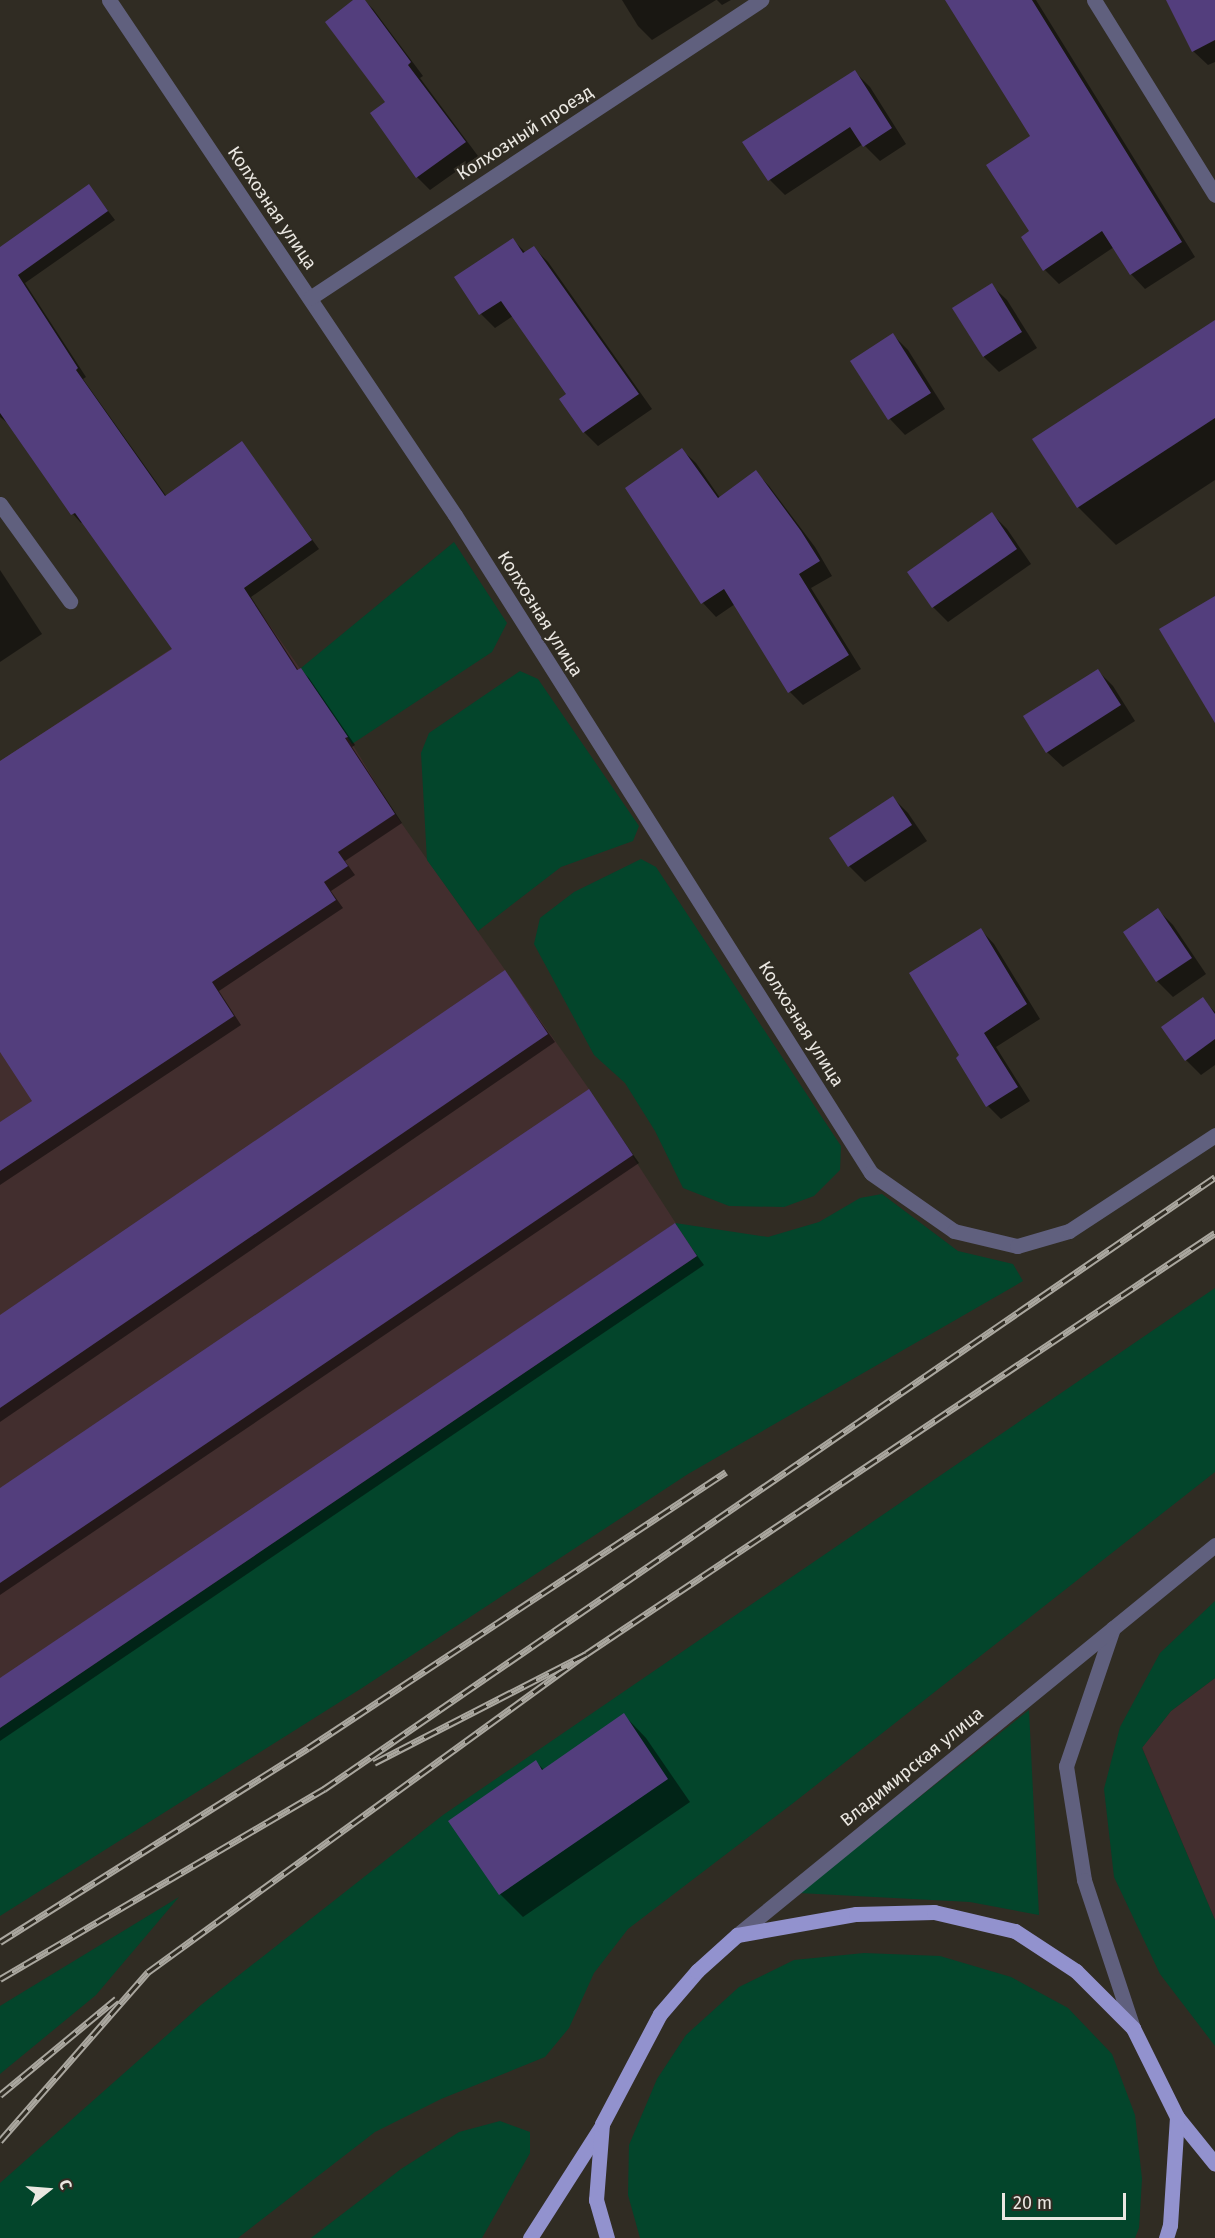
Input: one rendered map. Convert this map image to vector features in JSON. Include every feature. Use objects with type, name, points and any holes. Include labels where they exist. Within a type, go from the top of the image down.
[{"type":"main road","points":[[530,2238],[602,2124],[660,2014],[697,1971],[736,1935],[856,1914],[934,1912],[1015,1931],[1076,1971],[1133,2028],[1177,2117],[1215,2163]]},
{"type":"main road","points":[[1167,2238],[1170,2224],[1177,2117]]},
{"type":"main road","points":[[602,2124],[596,2200],[607,2238]]},
{"type":"street","name":"Колхозная улица","points":[[109,0],[461,525],[871,1173],[954,1231],[1017,1246],[1069,1231],[1215,1135]]},
{"type":"street","name":"Колхозный проезд","points":[[310,298],[761,0]]},
{"type":"street","points":[[1094,0],[1215,195]]},
{"type":"street","points":[[0,504],[70,602]]},
{"type":"street","name":"Владимирская улица","points":[[736,1935],[1215,1545]]},
{"type":"street","points":[[1113,1628],[1066,1766],[1084,1880],[1133,2028]]},
{"type":"shaded area","points":[[250,597],[348,737],[395,814],[589,1089],[697,1256],[0,1728],[0,761]]},
{"type":"shaded area","points":[[1215,1678],[1215,1920],[1142,1747],[1171,1711]]},
{"type":"green space","points":[[454,542],[507,623],[492,652],[352,744],[301,668]]},
{"type":"green space","points":[[520,671],[538,679],[639,826],[633,841],[561,867],[478,931],[427,860],[421,753],[429,733]]},
{"type":"green space","points":[[641,859],[656,867],[841,1146],[840,1170],[814,1196],[784,1207],[729,1206],[683,1188],[655,1131],[625,1083],[594,1055],[534,944],[540,918],[574,892]]},
{"type":"green space","points":[[882,1194],[958,1251],[1013,1264],[1023,1281],[688,1474],[362,1688],[0,1916],[0,1728],[697,1256],[675,1223],[768,1237],[819,1222],[860,1198]]},
{"type":"green space","points":[[1215,1288],[1215,1472],[792,1804],[628,1929],[594,1973],[569,2028],[545,2057],[441,2099],[375,2132],[238,2238],[0,2238],[0,2183],[201,2005],[443,1815]]},
{"type":"green space","points":[[1215,1601],[1215,1678],[1171,1711],[1142,1748],[1215,1920],[1215,2046],[1160,1974],[1114,1877],[1104,1789],[1120,1727],[1160,1653]]},
{"type":"green space","points":[[1029,1710],[1039,1915],[970,1902],[799,1893]]},
{"type":"green space","points":[[179,1897],[96,1995],[0,2074],[0,2006]]},
{"type":"green space","points":[[864,1953],[940,1956],[1011,1977],[1068,2008],[1112,2054],[1135,2115],[1142,2179],[1139,2228],[1135,2238],[640,2238],[628,2195],[629,2145],[657,2079],[686,2035],[739,1987],[794,1960]]},
{"type":"green space","points":[[500,2121],[530,2132],[530,2153],[482,2238],[311,2238],[401,2169],[459,2132]]},
{"type":"building","points":[[353,0],[365,0],[411,62],[408,65],[466,142],[416,178],[370,113],[385,102],[325,22]]},
{"type":"building","points":[[945,0],[1032,0],[1182,242],[1130,275],[1102,231],[1043,271],[1021,237],[1029,231],[986,165],[1030,136]]},
{"type":"building","points":[[1166,0],[1215,0],[1215,40],[1192,52]]},
{"type":"building","points":[[855,70],[892,128],[863,147],[850,127],[768,181],[742,142]]},
{"type":"building","points":[[89,184],[108,211],[18,275],[78,368],[76,370],[165,496],[242,441],[312,540],[244,588],[297,670],[301,668],[348,737],[345,738],[395,814],[338,852],[348,866],[324,882],[336,900],[212,982],[234,1016],[0,1171],[0,1122],[32,1101],[0,1052],[0,761],[172,649],[75,513],[71,515],[0,413],[0,247]]},
{"type":"building","points":[[513,238],[523,253],[534,246],[639,394],[583,433],[559,399],[566,394],[501,301],[479,315],[454,277]]},
{"type":"building","points":[[992,283],[1022,332],[983,357],[952,308]]},
{"type":"building","points":[[1215,320],[1215,418],[1077,508],[1032,439]]},
{"type":"building","points":[[893,333],[931,393],[888,420],[850,361]]},
{"type":"building","points":[[682,448],[718,498],[756,470],[820,561],[799,574],[849,655],[788,693],[724,589],[701,604],[625,488]]},
{"type":"building","points":[[992,512],[1017,549],[932,608],[907,572]]},
{"type":"building","points":[[1215,596],[1215,723],[1159,629]]},
{"type":"building","points":[[1098,669],[1121,705],[1046,753],[1023,716]]},
{"type":"building","points":[[893,796],[912,825],[848,867],[829,838]]},
{"type":"building","points":[[1158,908],[1192,958],[1156,982],[1123,932]]},
{"type":"building","points":[[981,928],[1027,1004],[984,1033],[1018,1087],[986,1107],[956,1058],[959,1055],[909,973]]},
{"type":"building","points":[[505,970],[548,1034],[0,1408],[0,1315]]},
{"type":"building","points":[[1203,997],[1215,1014],[1215,1039],[1185,1061],[1161,1027]]},
{"type":"building","points":[[589,1089],[633,1155],[0,1583],[0,1488]]},
{"type":"building","points":[[675,1223],[697,1256],[0,1728],[0,1678]]},
{"type":"building","points":[[624,1713],[668,1779],[499,1895],[448,1821],[536,1760],[542,1770]]},
{"type":"railway","points":[[0,1979],[324,1789],[1215,1177]]},
{"type":"railway","points":[[586,1654],[1215,1233]]},
{"type":"railway","points":[[0,1942],[308,1748],[726,1472]]},
{"type":"railway","points":[[0,2141],[148,1972],[586,1654],[374,1763]]},
{"type":"railway","points":[[0,2095],[116,1999]]}]
